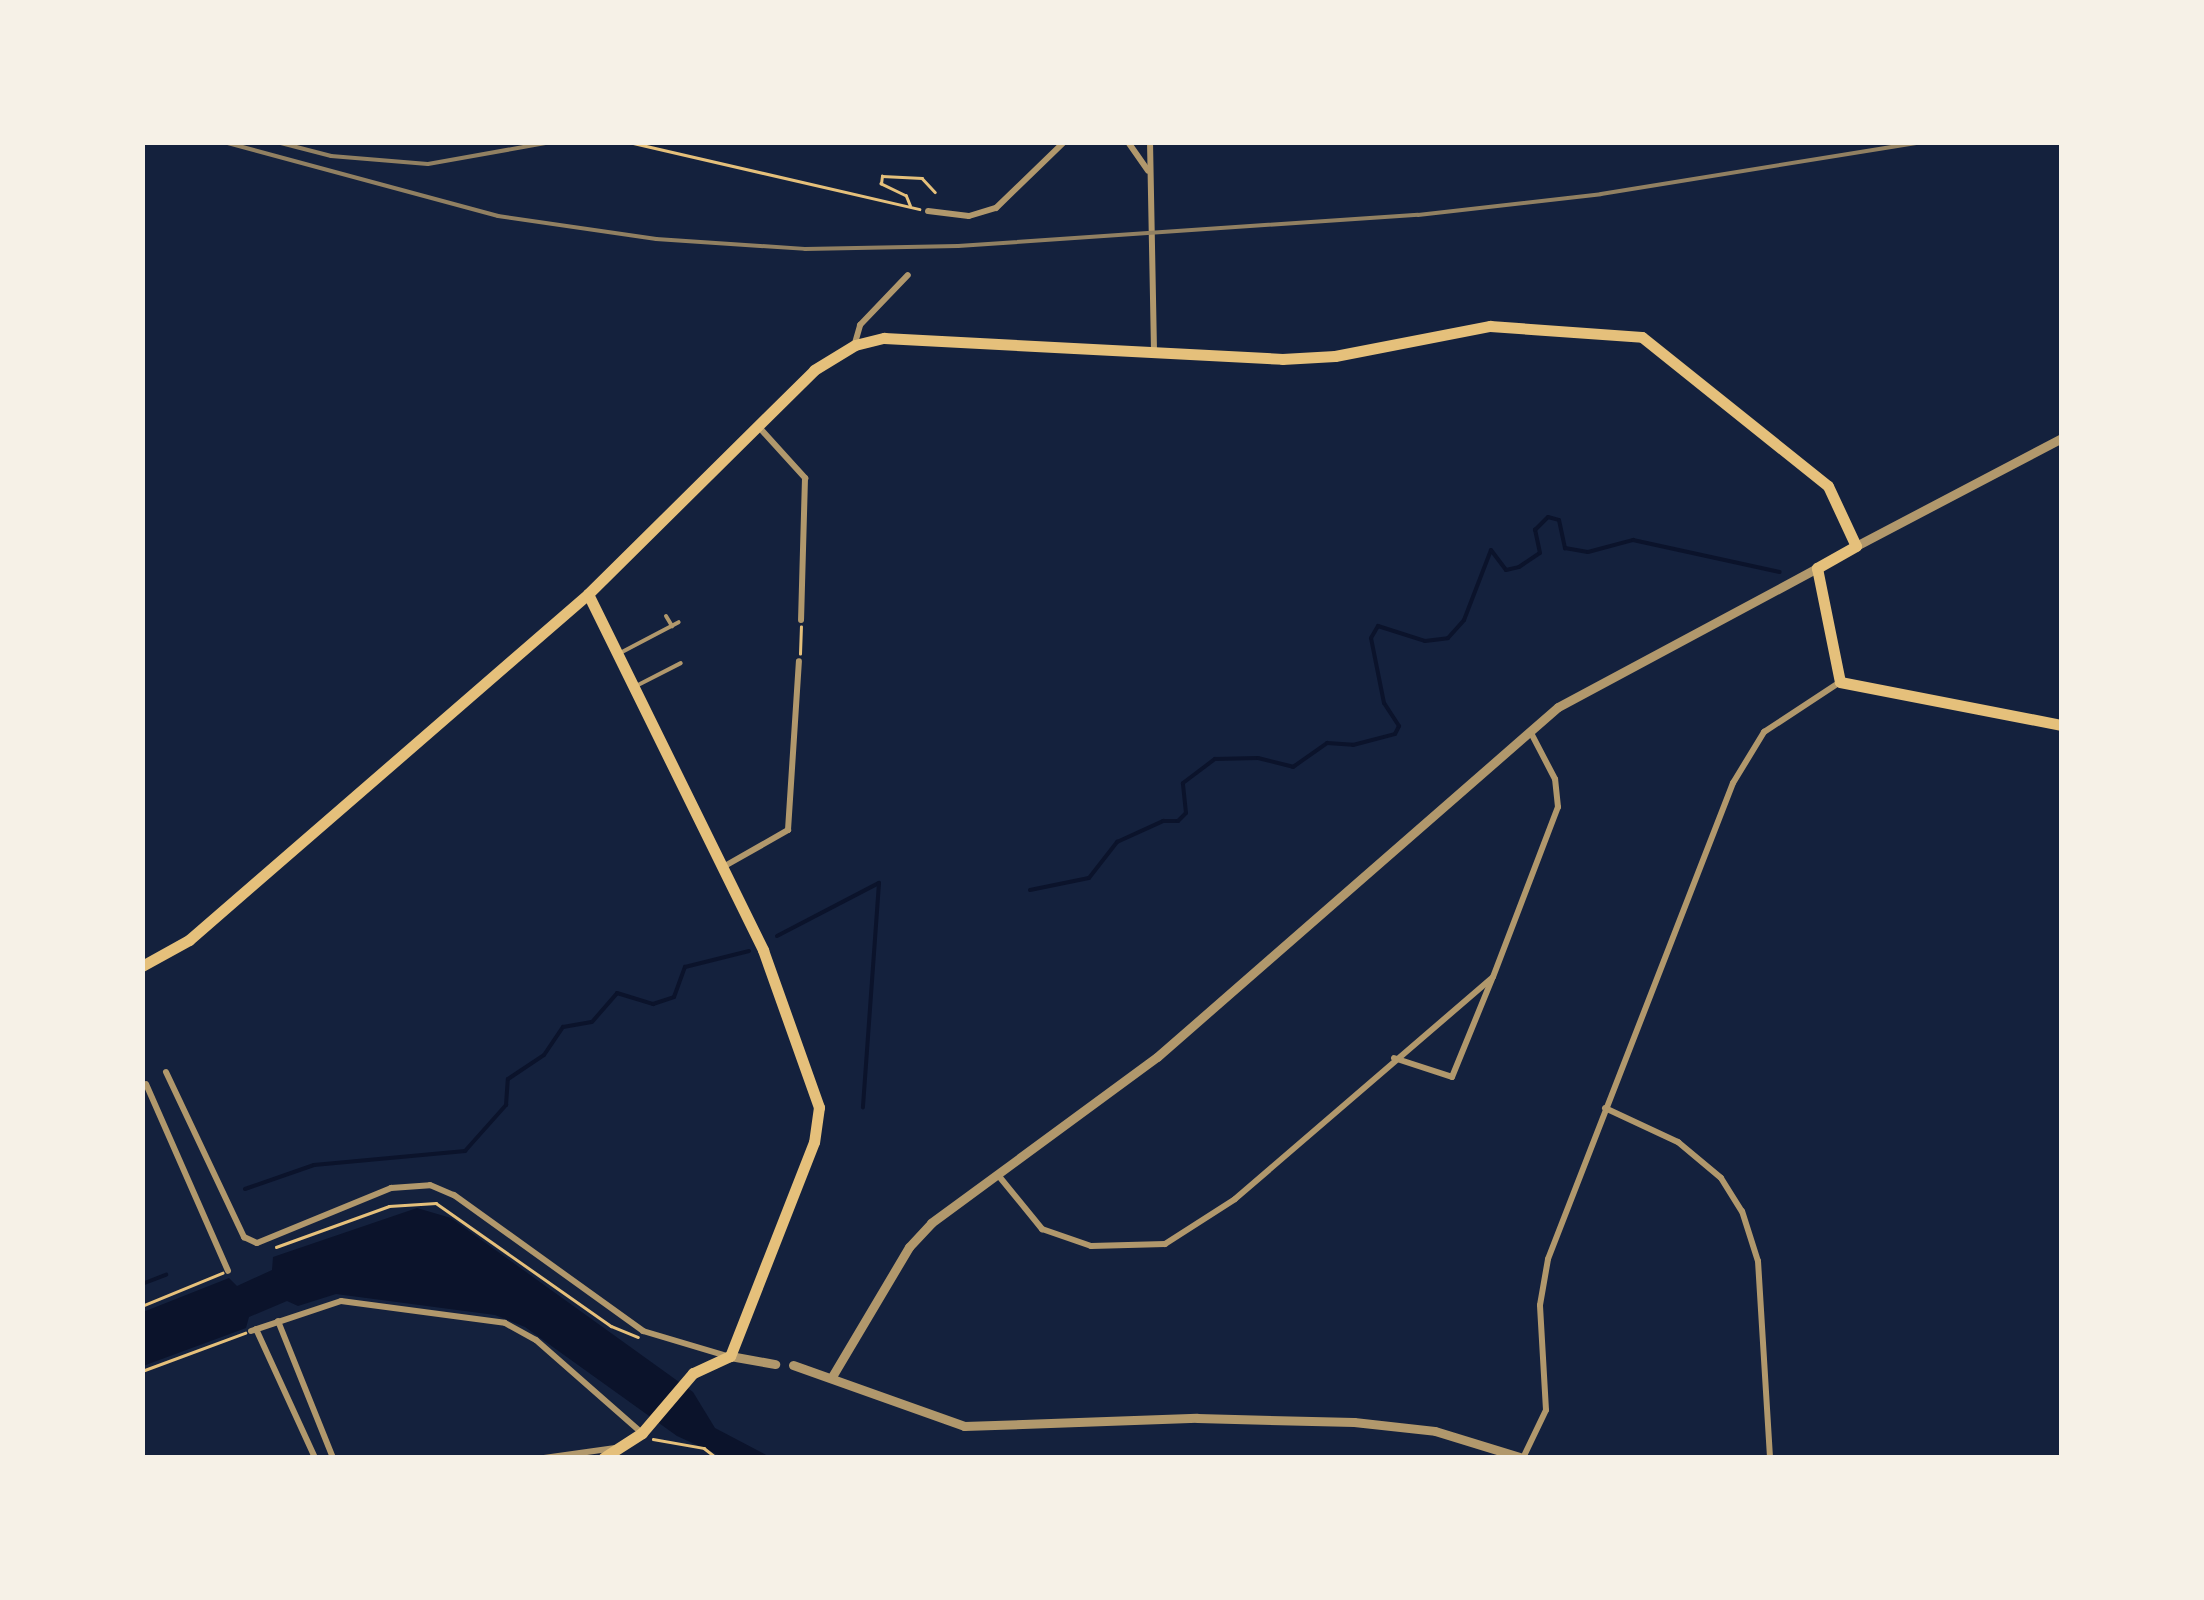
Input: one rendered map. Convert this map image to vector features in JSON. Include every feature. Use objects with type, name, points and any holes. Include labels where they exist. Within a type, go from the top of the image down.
[{"type":"main road","points":[[142,966],[189,940],[588,594],[757,425],[828,360],[855,345],[918,338],[1294,359],[1490,326],[1628,332],[1669,354],[1812,468],[1828,486],[1856,546],[1817,568],[1840,682],[2062,726]]},
{"type":"main road","points":[[588,594],[770,968],[818,1107],[814,1142],[730,1356],[685,1382],[642,1433],[603,1458]]},
{"type":"street","points":[[928,211],[990,211],[1064,142]]},
{"type":"street","points":[[1128,142],[1149,172]]},
{"type":"street","points":[[1150,142],[1154,352]]},
{"type":"street","points":[[855,345],[860,326],[908,275]]},
{"type":"street","points":[[757,425],[805,478],[801,620]]},
{"type":"street","points":[[1856,546],[2062,438]]},
{"type":"street","points":[[833,1375],[909,1247],[931,1223],[1157,1057],[1530,730],[1576,695],[1817,568]]},
{"type":"street","points":[[723,867],[788,830],[799,661]]},
{"type":"street","points":[[793,1366],[833,1375],[964,1426],[1197,1418],[1354,1422],[1501,1447],[1523,1458],[1546,1410],[1540,1305],[1548,1259],[1745,758],[1770,726],[1840,682]]},
{"type":"street","points":[[1394,1058],[1452,1077],[1494,976],[1558,806],[1555,779],[1530,730]]},
{"type":"street","points":[[998,1175],[1042,1229],[1068,1243],[1165,1244],[1235,1199],[1394,1058],[1494,976]]},
{"type":"street","points":[[166,1072],[244,1237],[257,1243],[392,1188],[430,1186],[454,1195],[655,1338],[775,1364]]},
{"type":"street","points":[[146,1084],[228,1271]]},
{"type":"street","points":[[1605,1108],[1694,1153],[1721,1178],[1742,1211],[1758,1261],[1770,1458]]},
{"type":"street","points":[[315,1458],[254,1330],[340,1301],[505,1323],[536,1340],[642,1433]]},
{"type":"street","points":[[278,1320],[333,1458]]},
{"type":"street","points":[[544,1458],[622,1447]]},
{"type":"lane","points":[[666,616],[672,626]]},
{"type":"lane","points":[[618,654],[679,622]]},
{"type":"lane","points":[[634,687],[681,663]]},
{"type":"path","points":[[628,142],[910,208],[906,196],[881,184],[882,176],[922,178],[935,192]]},
{"type":"path","points":[[799,661],[801,620]]},
{"type":"path","points":[[276,1247],[389,1206],[436,1203],[637,1339]]},
{"type":"path","points":[[142,1306],[228,1271]]},
{"type":"path","points":[[142,1371],[254,1330]]},
{"type":"path","points":[[642,1433],[717,1458]]},
{"type":"water","points":[[417,1208],[451,1218],[693,1392],[715,1428],[770,1457],[723,1457],[677,1436],[525,1327],[495,1315],[336,1294],[298,1306],[287,1301],[249,1317],[246,1328],[143,1366],[143,1312],[229,1278],[237,1286],[272,1270],[273,1257]]},
{"type":"waterway","points":[[1030,890],[1089,878],[1117,842],[1163,821],[1178,821],[1186,813],[1183,783],[1215,759],[1258,758],[1293,767],[1327,743],[1353,745],[1395,734],[1399,726],[1384,703],[1371,638],[1378,626],[1425,641],[1448,638],[1464,620],[1491,550],[1506,570],[1519,567],[1540,553],[1535,530],[1548,517],[1559,520],[1565,548],[1588,552],[1633,540],[1780,572]]},
{"type":"waterway","points":[[777,936],[879,883],[863,1107]]},
{"type":"waterway","points":[[245,1189],[314,1165],[465,1151],[506,1105],[508,1079],[544,1055],[563,1027],[592,1022],[617,993],[653,1004],[674,997],[685,967],[749,951]]},
{"type":"waterway","points":[[142,1284],[166,1275]]},
{"type":"railway","points":[[224,142],[498,216],[656,239],[805,249],[958,246],[1418,215],[1601,194],[1921,142]]},
{"type":"railway","points":[[277,142],[331,156],[428,164],[551,142]]}]
